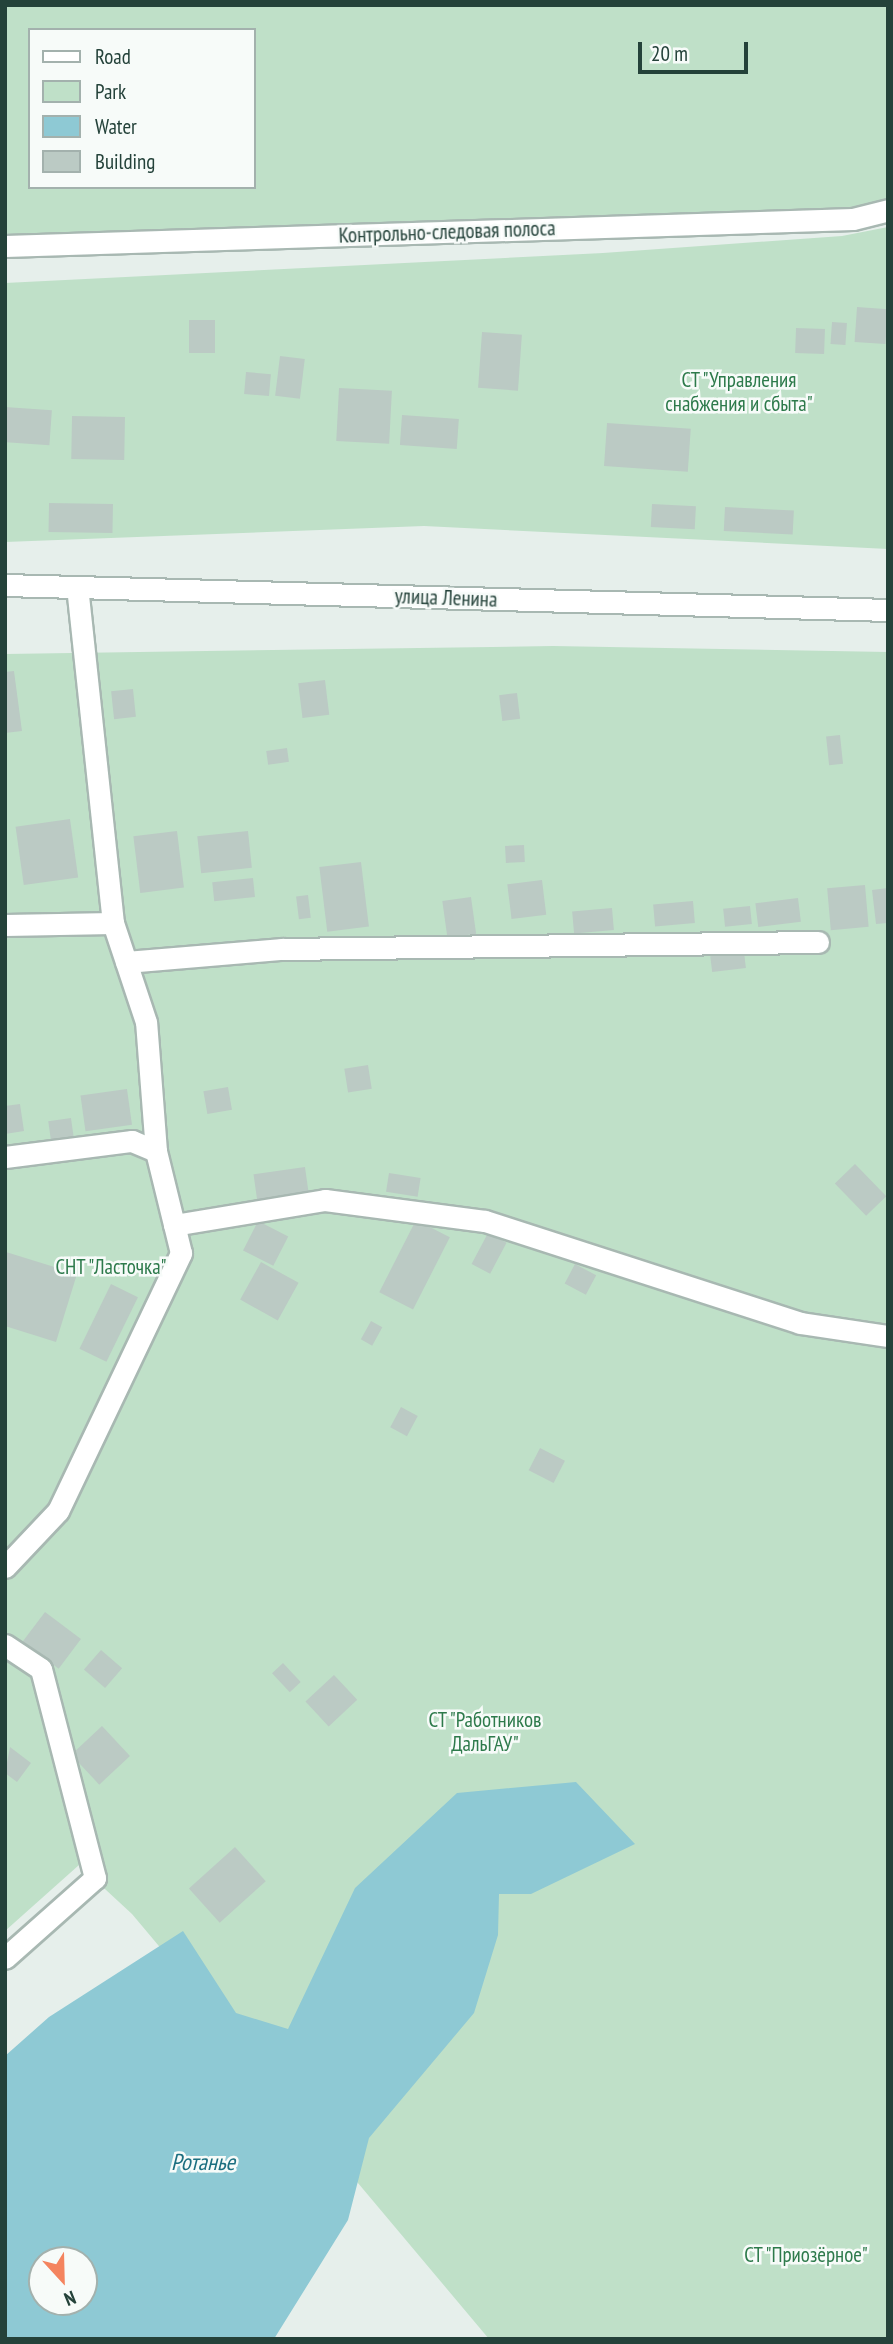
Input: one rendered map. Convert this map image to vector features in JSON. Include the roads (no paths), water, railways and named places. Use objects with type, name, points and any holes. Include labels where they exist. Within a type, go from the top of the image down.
[{"type":"street","name":"Контрольно-следовая полоса","points":[[5,246],[853,219],[888,209]]},
{"type":"street","name":"улица Ленина","points":[[5,585],[888,611]]},
{"type":"street","points":[[5,1567],[58,1511],[181,1253],[156,1151],[146,1022],[113,923],[77,588]]},
{"type":"street","points":[[5,925],[113,923]]},
{"type":"street","points":[[126,962],[282,949],[818,942]]},
{"type":"street","points":[[5,1157],[132,1141],[156,1151]]},
{"type":"street","points":[[174,1225],[325,1200],[485,1221],[800,1322],[888,1336]]},
{"type":"street","points":[[5,1645],[41,1669],[95,1878],[5,1958]]},
{"type":"water","name":"Ротанье","points":[[576,1782],[635,1844],[531,1894],[499,1894],[498,1935],[474,2013],[369,2138],[348,2220],[274,2339],[5,2339],[5,2056],[49,2017],[183,1931],[236,2013],[288,2029],[355,1888],[457,1793]]},
{"type":"park label","name":"СТ \"Управления снабжения и сбыта\"","points":[[739,392]]},
{"type":"park label","name":"СНТ \"Ласточка\"","points":[[111,1267]]},
{"type":"park label","name":"СТ \"Работников ДальГАУ\"","points":[[485,1732]]},
{"type":"park label","name":"СТ \"Приозёрное\"","points":[[806,2255]]}]
